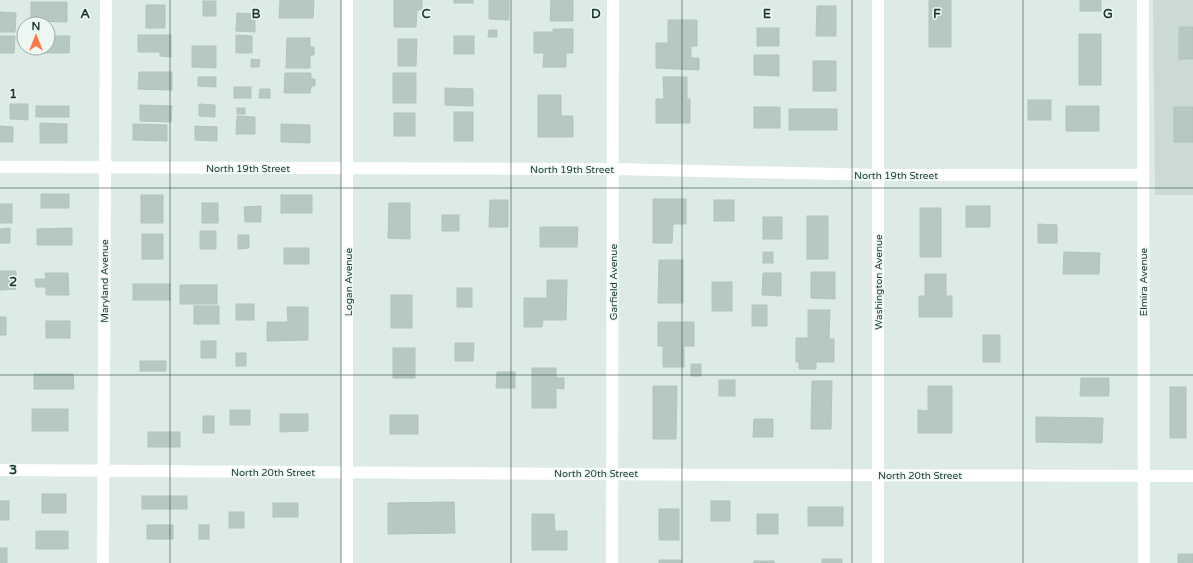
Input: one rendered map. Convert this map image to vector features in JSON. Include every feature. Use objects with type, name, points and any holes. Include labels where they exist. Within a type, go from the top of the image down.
[{"type":"street","name":"Maryland Avenue","points":[[103,563],[106,0]]},
{"type":"street","name":"Logan Avenue","points":[[347,0],[347,563]]},
{"type":"street","name":"Garfield Avenue","points":[[612,563],[613,0]]},
{"type":"street","name":"Washington Avenue","points":[[878,0],[878,563]]},
{"type":"street","name":"Elmira Avenue","points":[[1144,0],[1144,563]]},
{"type":"street","name":"North 19th Street","points":[[0,167],[613,169],[878,175],[1144,175]]},
{"type":"street","name":"North 20th Street","points":[[0,470],[1193,476]]},
{"type":"shaded area","points":[[1153,0],[1193,0],[1193,195],[1155,195]]},
{"type":"building","points":[[280,0],[314,0],[313,18],[279,18]]},
{"type":"building","points":[[394,0],[422,0],[422,10],[417,10],[416,27],[394,27]]},
{"type":"building","points":[[454,0],[473,0],[473,3],[454,3]]},
{"type":"building","points":[[489,0],[509,0],[509,20],[489,19]]},
{"type":"building","points":[[551,0],[573,0],[573,21],[550,21]]},
{"type":"building","points":[[929,0],[951,0],[951,47],[929,47]]},
{"type":"building","points":[[1080,0],[1101,0],[1101,11],[1080,11]]},
{"type":"building","points":[[203,1],[216,1],[216,16],[203,16]]},
{"type":"building","points":[[31,2],[67,2],[67,22],[56,22],[56,16],[31,16]]},
{"type":"building","points":[[146,5],[165,5],[165,28],[146,28]]},
{"type":"building","points":[[817,6],[836,6],[836,36],[816,36]]},
{"type":"building","points":[[0,12],[16,13],[15,32],[0,32]]},
{"type":"building","points":[[237,13],[255,14],[255,32],[236,31]]},
{"type":"building","points":[[668,20],[697,20],[697,46],[691,46],[691,58],[699,58],[699,70],[656,68],[656,43],[668,43]]},
{"type":"building","points":[[1179,27],[1193,27],[1193,59],[1179,59]]},
{"type":"building","points":[[757,28],[779,28],[779,46],[757,46]]},
{"type":"building","points":[[553,29],[573,29],[573,53],[566,53],[566,67],[543,67],[544,53],[534,53],[534,32],[553,32]]},
{"type":"building","points":[[489,30],[497,30],[497,37],[488,37]]},
{"type":"building","points":[[1079,34],[1101,34],[1101,85],[1079,85]]},
{"type":"building","points":[[138,35],[171,35],[171,57],[160,56],[160,52],[138,52]]},
{"type":"building","points":[[236,35],[252,36],[252,53],[236,53]]},
{"type":"building","points":[[0,36],[15,36],[14,53],[0,53]]},
{"type":"building","points":[[56,36],[70,36],[69,53],[56,53]]},
{"type":"building","points":[[454,36],[474,36],[474,54],[454,54]]},
{"type":"building","points":[[287,38],[310,38],[310,47],[314,47],[314,55],[310,55],[310,68],[286,68]]},
{"type":"building","points":[[398,39],[417,39],[416,66],[398,66]]},
{"type":"building","points":[[192,46],[216,46],[216,68],[192,67]]},
{"type":"building","points":[[754,55],[779,55],[779,76],[754,75]]},
{"type":"building","points":[[251,59],[260,60],[259,67],[251,67]]},
{"type":"building","points":[[813,61],[836,61],[836,91],[813,91]]},
{"type":"building","points":[[139,72],[172,72],[172,90],[138,89]]},
{"type":"building","points":[[285,73],[311,73],[311,79],[315,79],[315,86],[311,86],[310,93],[284,93]]},
{"type":"building","points":[[393,73],[416,73],[416,103],[393,103]]},
{"type":"building","points":[[198,77],[216,77],[216,87],[198,86]]},
{"type":"building","points":[[663,77],[687,77],[687,99],[690,99],[690,123],[656,123],[656,99],[664,99]]},
{"type":"building","points":[[234,87],[251,87],[251,98],[234,98]]},
{"type":"building","points":[[445,88],[473,89],[473,106],[445,105]]},
{"type":"building","points":[[260,89],[270,89],[270,98],[259,98]]},
{"type":"building","points":[[538,95],[561,95],[561,116],[573,116],[573,137],[538,137]]},
{"type":"building","points":[[1028,100],[1051,100],[1051,120],[1028,120]]},
{"type":"building","points":[[10,104],[28,104],[28,120],[10,119]]},
{"type":"building","points":[[199,104],[215,105],[215,117],[199,116]]},
{"type":"building","points":[[140,105],[172,106],[171,122],[140,121]]},
{"type":"building","points":[[36,106],[69,106],[69,117],[36,117]]},
{"type":"building","points":[[1066,106],[1099,106],[1099,131],[1066,131]]},
{"type":"building","points":[[754,107],[780,107],[780,128],[754,128]]},
{"type":"building","points":[[1174,107],[1193,107],[1193,142],[1174,142]]},
{"type":"building","points":[[237,108],[245,108],[245,114],[237,114]]},
{"type":"building","points":[[789,109],[837,109],[837,130],[789,130]]},
{"type":"building","points":[[454,112],[473,112],[473,141],[454,141]]},
{"type":"building","points":[[394,113],[415,113],[415,136],[394,136]]},
{"type":"building","points":[[237,116],[255,117],[255,134],[236,134]]},
{"type":"building","points":[[40,123],[67,124],[67,143],[40,143]]},
{"type":"building","points":[[133,124],[167,125],[167,141],[133,140]]},
{"type":"building","points":[[281,124],[310,125],[310,143],[281,142]]},
{"type":"building","points":[[0,126],[13,127],[13,142],[0,142]]},
{"type":"building","points":[[195,126],[217,127],[217,141],[195,140]]},
{"type":"building","points":[[41,194],[69,194],[69,208],[41,208]]},
{"type":"building","points":[[141,195],[163,195],[163,223],[141,223]]},
{"type":"building","points":[[281,195],[312,195],[312,213],[281,213]]},
{"type":"building","points":[[653,199],[686,199],[686,224],[673,224],[672,243],[653,243]]},
{"type":"building","points":[[490,200],[508,200],[508,227],[489,227]]},
{"type":"building","points":[[714,200],[734,200],[734,221],[714,221]]},
{"type":"building","points":[[202,203],[218,203],[218,223],[202,223]]},
{"type":"building","points":[[389,203],[410,203],[410,239],[388,238]]},
{"type":"building","points":[[0,204],[12,204],[12,223],[0,223]]},
{"type":"building","points":[[261,206],[261,222],[245,222],[244,207]]},
{"type":"building","points":[[966,206],[990,206],[990,227],[966,227]]},
{"type":"building","points":[[920,208],[941,208],[941,257],[920,257]]},
{"type":"building","points":[[442,215],[459,215],[459,231],[442,231]]},
{"type":"building","points":[[807,216],[828,216],[828,259],[807,259]]},
{"type":"building","points":[[763,217],[782,217],[782,239],[763,239]]},
{"type":"building","points":[[1038,224],[1057,225],[1057,243],[1038,243]]},
{"type":"building","points":[[540,227],[578,227],[577,247],[540,247]]},
{"type":"building","points":[[10,228],[10,243],[0,243],[0,229]]},
{"type":"building","points":[[72,228],[72,245],[37,245],[37,229]]},
{"type":"building","points":[[200,231],[216,231],[216,249],[200,249]]},
{"type":"building","points":[[142,234],[163,234],[163,259],[142,259]]},
{"type":"building","points":[[238,235],[249,235],[249,248],[238,249]]},
{"type":"building","points":[[284,248],[309,248],[309,264],[284,264]]},
{"type":"building","points":[[763,252],[773,252],[773,263],[763,263]]},
{"type":"building","points":[[1064,252],[1100,253],[1099,274],[1063,274]]},
{"type":"building","points":[[659,260],[683,260],[683,303],[658,303]]},
{"type":"building","points":[[0,271],[16,271],[16,289],[0,290]]},
{"type":"building","points":[[811,272],[835,272],[835,299],[811,298]]},
{"type":"building","points":[[45,273],[68,273],[69,295],[46,295],[46,287],[36,287],[35,279],[46,279]]},
{"type":"building","points":[[763,273],[781,273],[781,296],[762,295]]},
{"type":"building","points":[[925,274],[946,274],[946,296],[952,296],[952,317],[919,317],[919,296],[925,296]]},
{"type":"building","points":[[547,280],[567,280],[566,320],[543,320],[542,327],[524,327],[524,298],[547,298]]},
{"type":"building","points":[[712,282],[732,282],[732,311],[712,311]]},
{"type":"building","points":[[133,284],[170,284],[170,300],[133,300]]},
{"type":"building","points":[[180,285],[217,285],[217,304],[180,304]]},
{"type":"building","points":[[457,288],[472,288],[472,307],[457,307]]},
{"type":"building","points":[[391,295],[412,295],[412,328],[391,328]]},
{"type":"building","points":[[236,304],[254,304],[254,320],[236,320]]},
{"type":"building","points":[[752,305],[767,305],[767,326],[752,326]]},
{"type":"building","points":[[194,306],[219,306],[219,324],[194,324]]},
{"type":"building","points":[[287,307],[308,307],[308,340],[267,341],[267,322],[288,322]]},
{"type":"building","points":[[808,310],[830,310],[829,339],[834,339],[834,362],[816,362],[816,369],[799,369],[799,362],[796,362],[796,338],[808,338]]},
{"type":"building","points":[[0,317],[6,317],[6,335],[0,335]]},
{"type":"building","points":[[46,321],[70,321],[70,338],[46,338]]},
{"type":"building","points":[[658,322],[694,322],[694,346],[684,346],[684,367],[663,367],[663,346],[658,346]]},
{"type":"building","points":[[983,335],[1000,335],[1000,362],[983,362]]},
{"type":"building","points":[[201,341],[216,341],[216,358],[201,358]]},
{"type":"building","points":[[455,343],[474,343],[473,361],[455,361]]},
{"type":"building","points":[[393,348],[415,348],[415,378],[393,378]]},
{"type":"building","points":[[236,353],[246,353],[246,366],[236,366]]},
{"type":"building","points":[[140,361],[166,361],[166,371],[140,371]]},
{"type":"building","points":[[691,364],[701,364],[701,376],[691,376]]},
{"type":"building","points":[[532,368],[556,368],[556,378],[564,378],[564,389],[556,388],[556,408],[532,408]]},
{"type":"building","points":[[497,372],[515,372],[515,388],[496,388]]},
{"type":"building","points":[[34,374],[73,374],[74,389],[34,389]]},
{"type":"building","points":[[1081,378],[1109,378],[1109,396],[1080,396]]},
{"type":"building","points":[[719,380],[735,380],[735,396],[719,396]]},
{"type":"building","points":[[812,381],[832,381],[831,429],[811,429]]},
{"type":"building","points":[[653,386],[677,386],[676,439],[653,439]]},
{"type":"building","points":[[928,386],[952,386],[952,433],[918,433],[918,410],[928,411]]},
{"type":"building","points":[[1170,387],[1186,387],[1186,438],[1170,438]]},
{"type":"building","points":[[32,409],[68,409],[68,431],[32,431]]},
{"type":"building","points":[[230,410],[250,410],[250,425],[230,425]]},
{"type":"building","points":[[280,414],[308,414],[308,431],[280,432]]},
{"type":"building","points":[[390,415],[418,415],[418,434],[390,434]]},
{"type":"building","points":[[203,416],[214,416],[214,433],[203,433]]},
{"type":"building","points":[[1036,417],[1103,418],[1102,443],[1036,442]]},
{"type":"building","points":[[754,419],[773,419],[773,437],[753,437]]},
{"type":"building","points":[[148,432],[180,432],[180,447],[148,447]]},
{"type":"building","points":[[42,494],[66,494],[66,513],[42,513]]},
{"type":"building","points":[[142,496],[187,496],[187,509],[142,509]]},
{"type":"building","points":[[0,501],[9,501],[9,520],[0,520]]},
{"type":"building","points":[[711,501],[730,501],[730,521],[711,521]]},
{"type":"building","points":[[454,502],[455,533],[388,534],[388,503]]},
{"type":"building","points":[[273,503],[298,503],[298,517],[273,517]]},
{"type":"building","points":[[808,507],[843,507],[843,526],[808,526]]},
{"type":"building","points":[[659,509],[679,509],[679,540],[659,540]]},
{"type":"building","points":[[229,512],[244,512],[244,528],[229,528]]},
{"type":"building","points":[[532,514],[554,514],[555,531],[567,531],[567,550],[532,550]]},
{"type":"building","points":[[757,514],[778,514],[778,534],[757,534]]},
{"type":"building","points":[[147,525],[173,525],[173,539],[147,539]]},
{"type":"building","points":[[199,525],[209,525],[209,539],[199,539]]},
{"type":"building","points":[[36,531],[68,531],[68,549],[36,549]]},
{"type":"building","points":[[0,548],[7,548],[7,563],[0,563]]},
{"type":"building","points":[[1178,554],[1193,554],[1193,563],[1178,563]]},
{"type":"building","points":[[822,559],[842,559],[842,563],[822,563]]},
{"type":"building","points":[[659,560],[681,560],[681,563],[659,563]]},
{"type":"building","points":[[754,561],[774,561],[774,563],[754,563]]}]
